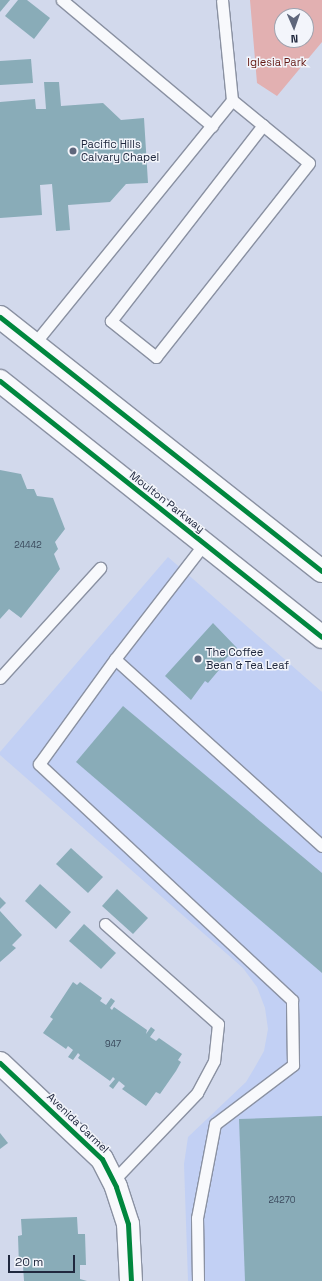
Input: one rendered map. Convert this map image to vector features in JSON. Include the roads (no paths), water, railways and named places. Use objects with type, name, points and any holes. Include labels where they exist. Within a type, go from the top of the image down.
[{"type":"main road","points":[[0,317],[322,571]]},
{"type":"main road","name":"Moulton Parkway","points":[[0,381],[322,637]]},
{"type":"main road","name":"Avenida Carmel","points":[[0,1063],[102,1159],[113,1181],[128,1224],[130,1281]]},
{"type":"lane","points":[[62,0],[212,126]]},
{"type":"lane","points":[[34,344],[232,100],[222,0]]},
{"type":"lane","points":[[232,100],[263,125],[309,163],[156,357],[111,321],[263,125]]},
{"type":"lane","points":[[198,1281],[197,1218],[215,1124],[293,1064],[292,1000],[39,764],[115,659],[204,544]]},
{"type":"lane","points":[[0,678],[100,568]]},
{"type":"lane","points":[[115,659],[322,846]]},
{"type":"lane","points":[[105,924],[218,1024],[214,1061],[197,1093],[113,1181]]},
{"type":"place","name":"Pacific Hills Calvary Chapel","points":[[73,151]]},
{"type":"place","name":"The Coffee Bean & Tea Leaf","points":[[198,659]]},
{"type":"park label","name":"Iglesia Park","points":[[277,62]]}]
